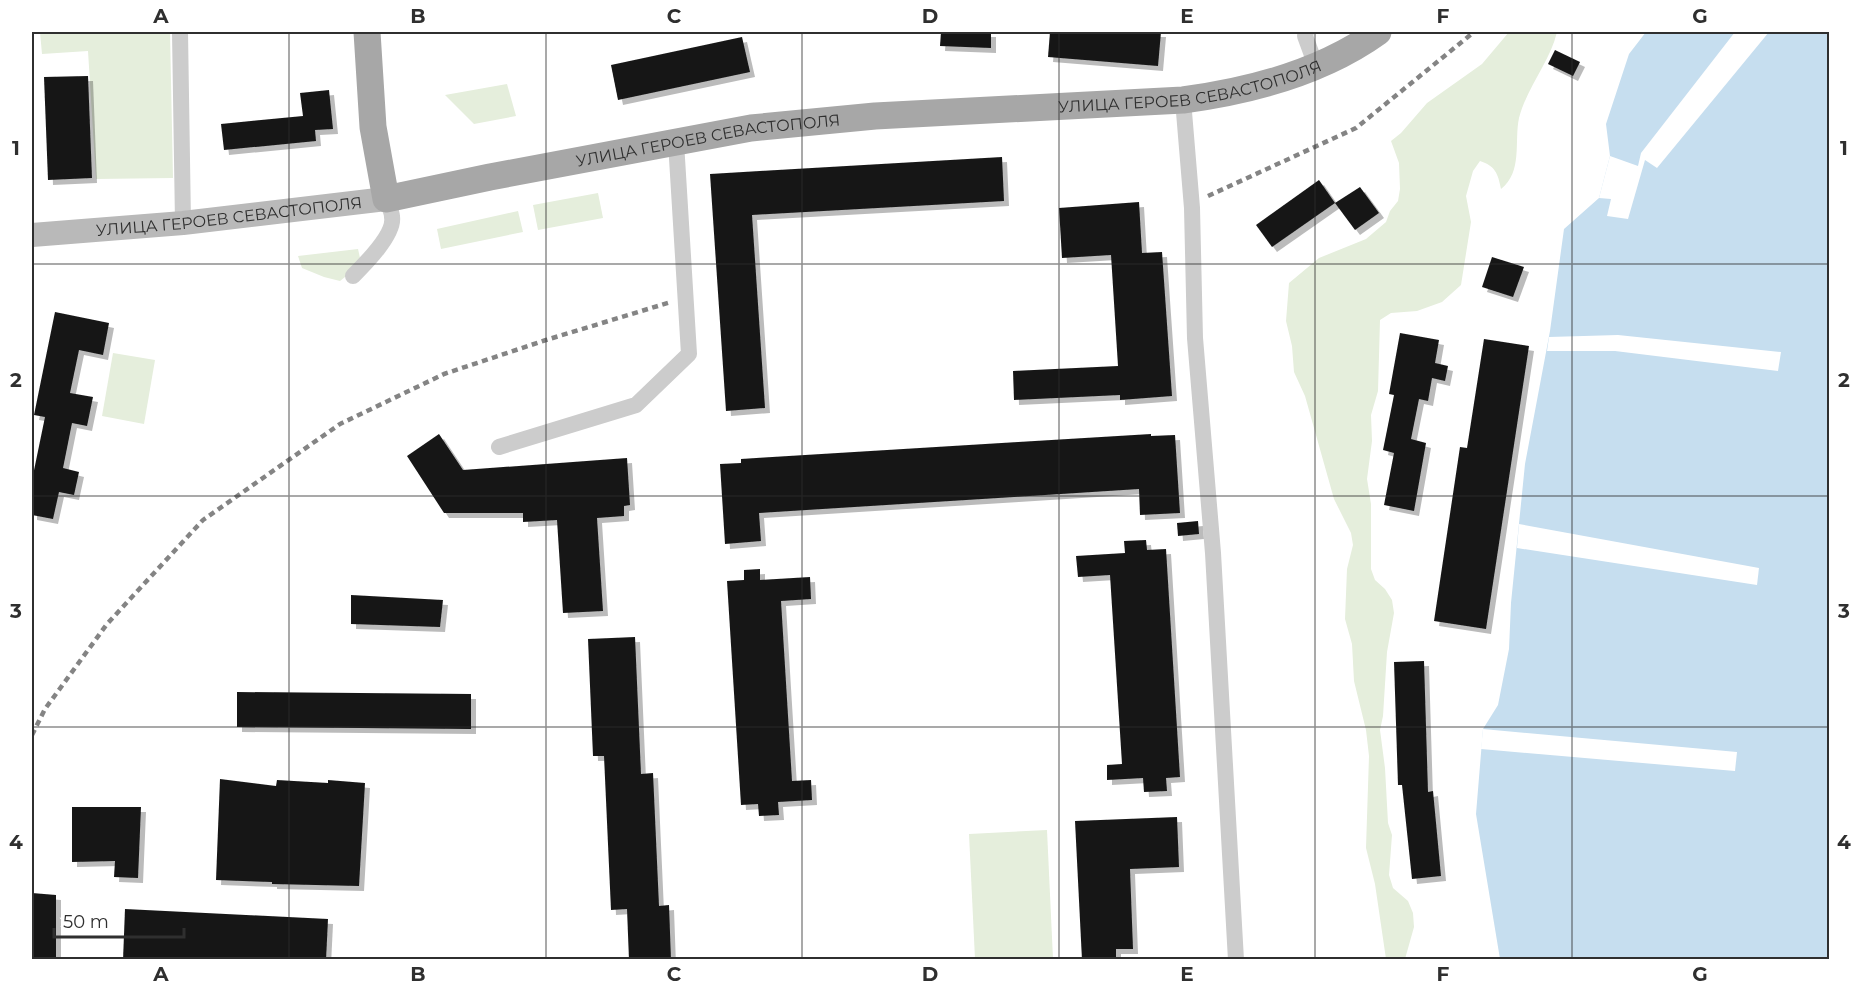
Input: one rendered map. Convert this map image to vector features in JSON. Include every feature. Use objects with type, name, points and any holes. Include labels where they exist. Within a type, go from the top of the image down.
[{"type":"main road","points":[[367,32],[373,127],[386,199]]},
{"type":"main road","name":"УЛИЦА ГЕРОЕВ СЕВАСТОПОЛЯ","points":[[32,235],[183,223],[386,199],[751,128],[875,116],[1183,100],[1228,94],[1316,66],[1335,58],[1378,32]]},
{"type":"street","points":[[180,32],[183,223]]},
{"type":"street","points":[[1306,32],[1305,36],[1316,66]]},
{"type":"street","points":[[1183,100],[1192,208],[1195,338],[1213,553],[1236,960]]},
{"type":"street","points":[[499,447],[636,405],[689,354],[676,141]]},
{"type":"street","points":[[352,276],[370,258],[390,228],[392,216],[386,199]]},
{"type":"green space","points":[[40,32],[170,32],[173,178],[96,179],[88,51],[42,54]]},
{"type":"green space","points":[[1509,32],[1557,32],[1519,118],[1515,165],[1512,174],[1501,189],[1497,174],[1489,165],[1480,161],[1473,171],[1466,196],[1471,222],[1461,285],[1442,302],[1417,311],[1391,313],[1380,320],[1378,391],[1371,415],[1372,441],[1367,479],[1371,504],[1371,569],[1375,580],[1392,600],[1394,613],[1387,652],[1380,730],[1388,823],[1392,835],[1389,875],[1393,888],[1408,901],[1413,913],[1414,927],[1405,959],[1386,959],[1375,884],[1366,848],[1369,756],[1366,730],[1354,681],[1352,644],[1345,619],[1347,569],[1353,545],[1351,533],[1334,499],[1305,396],[1294,372],[1292,346],[1286,321],[1289,283],[1319,258],[1366,239],[1386,222],[1390,211],[1398,201],[1400,189],[1399,163],[1391,141],[1427,103],[1482,64]]},
{"type":"green space","points":[[507,84],[516,116],[474,124],[445,95]]},
{"type":"green space","points":[[598,193],[603,218],[538,230],[533,205]]},
{"type":"green space","points":[[518,211],[523,232],[441,249],[437,229]]},
{"type":"green space","points":[[358,249],[360,258],[350,273],[340,281],[302,268],[298,256]]},
{"type":"green space","points":[[113,353],[155,360],[144,424],[102,416]]},
{"type":"green space","points":[[1047,830],[1053,959],[975,959],[969,834]]},
{"type":"water","points":[[1646,32],[1829,32],[1829,959],[1500,959],[1476,814],[1483,729],[1498,705],[1509,649],[1511,603],[1525,464],[1550,331],[1564,229],[1599,198],[1610,156],[1606,124],[1629,54]]},
{"type":"pier","points":[[1735,32],[1769,32],[1657,168],[1645,160],[1628,219],[1607,216],[1611,199],[1599,198],[1610,156],[1638,166],[1641,153]]},
{"type":"pier","points":[[1618,335],[1781,352],[1778,371],[1615,351],[1547,351],[1549,337]]},
{"type":"pier","points":[[1519,524],[1759,568],[1757,585],[1517,548]]},
{"type":"pier","points":[[1483,729],[1737,752],[1735,771],[1481,749]]},
{"type":"building","points":[[941,32],[991,32],[991,48],[940,46]]},
{"type":"building","points":[[1050,32],[1161,32],[1158,66],[1048,57]]},
{"type":"building","points":[[742,37],[750,72],[618,100],[611,65]]},
{"type":"building","points":[[1555,50],[1580,62],[1573,76],[1548,64]]},
{"type":"building","points":[[88,76],[92,178],[48,180],[44,77]]},
{"type":"building","points":[[329,90],[333,129],[315,130],[316,141],[224,150],[221,124],[303,116],[300,93]]},
{"type":"building","points":[[1002,157],[1004,201],[752,215],[765,408],[726,411],[710,174]]},
{"type":"building","points":[[1319,180],[1335,203],[1272,247],[1256,225]]},
{"type":"building","points":[[1360,187],[1379,213],[1355,230],[1335,203]]},
{"type":"building","points":[[1139,202],[1142,253],[1162,252],[1172,396],[1120,400],[1120,395],[1014,400],[1013,371],[1118,366],[1111,255],[1062,258],[1059,208]]},
{"type":"building","points":[[1492,257],[1524,267],[1513,297],[1482,287]]},
{"type":"building","points":[[55,312],[109,323],[103,355],[79,350],[70,393],[93,397],[87,426],[72,423],[63,468],[79,472],[74,495],[59,492],[53,519],[32,515],[32,480],[45,417],[34,415]]},
{"type":"building","points":[[1400,333],[1439,340],[1435,363],[1448,366],[1445,381],[1432,378],[1428,401],[1419,399],[1411,439],[1426,443],[1414,511],[1384,505],[1394,453],[1383,450],[1394,395],[1389,394]]},
{"type":"building","points":[[1484,339],[1529,346],[1486,629],[1434,621],[1460,447],[1467,448]]},
{"type":"building","points":[[439,434],[463,470],[627,458],[630,505],[624,506],[624,516],[597,518],[603,611],[563,613],[557,520],[523,522],[523,513],[444,513],[407,456]]},
{"type":"building","points":[[1151,434],[1151,436],[1175,435],[1180,513],[1140,515],[1139,489],[759,513],[761,541],[725,544],[720,464],[741,463],[741,459]]},
{"type":"building","points":[[1198,521],[1199,534],[1178,536],[1177,523]]},
{"type":"building","points":[[1146,540],[1147,550],[1166,549],[1180,777],[1166,778],[1167,791],[1144,792],[1143,778],[1107,780],[1107,765],[1122,764],[1110,575],[1078,577],[1076,556],[1125,553],[1124,541]]},
{"type":"building","points":[[760,569],[760,580],[810,577],[811,599],[781,601],[792,781],[811,780],[812,800],[778,802],[779,815],[759,816],[758,804],[741,805],[727,581],[744,580],[744,570]]},
{"type":"building","points":[[351,595],[443,600],[440,627],[351,624]]},
{"type":"building","points":[[635,637],[641,774],[653,773],[659,906],[669,905],[671,960],[629,960],[627,909],[611,910],[604,756],[593,756],[588,639]]},
{"type":"building","points":[[1424,661],[1428,792],[1433,791],[1441,876],[1412,879],[1402,785],[1398,785],[1394,662]]},
{"type":"building","points":[[237,692],[471,694],[471,729],[237,727]]},
{"type":"building","points":[[220,779],[276,786],[277,780],[365,783],[359,886],[216,880]]},
{"type":"building","points":[[72,807],[141,807],[138,878],[114,877],[115,861],[72,862]]},
{"type":"building","points":[[1177,817],[1179,867],[1130,869],[1133,949],[1116,949],[1116,960],[1082,960],[1075,821]]},
{"type":"building","points":[[32,893],[56,895],[56,960],[32,960]]},
{"type":"building","points":[[125,909],[328,919],[326,960],[123,960]]},
{"type":"railway","points":[[1208,196],[1356,128],[1474,32]]},
{"type":"railway","points":[[32,735],[45,709],[107,624],[203,520],[340,424],[444,374],[671,302]]}]
